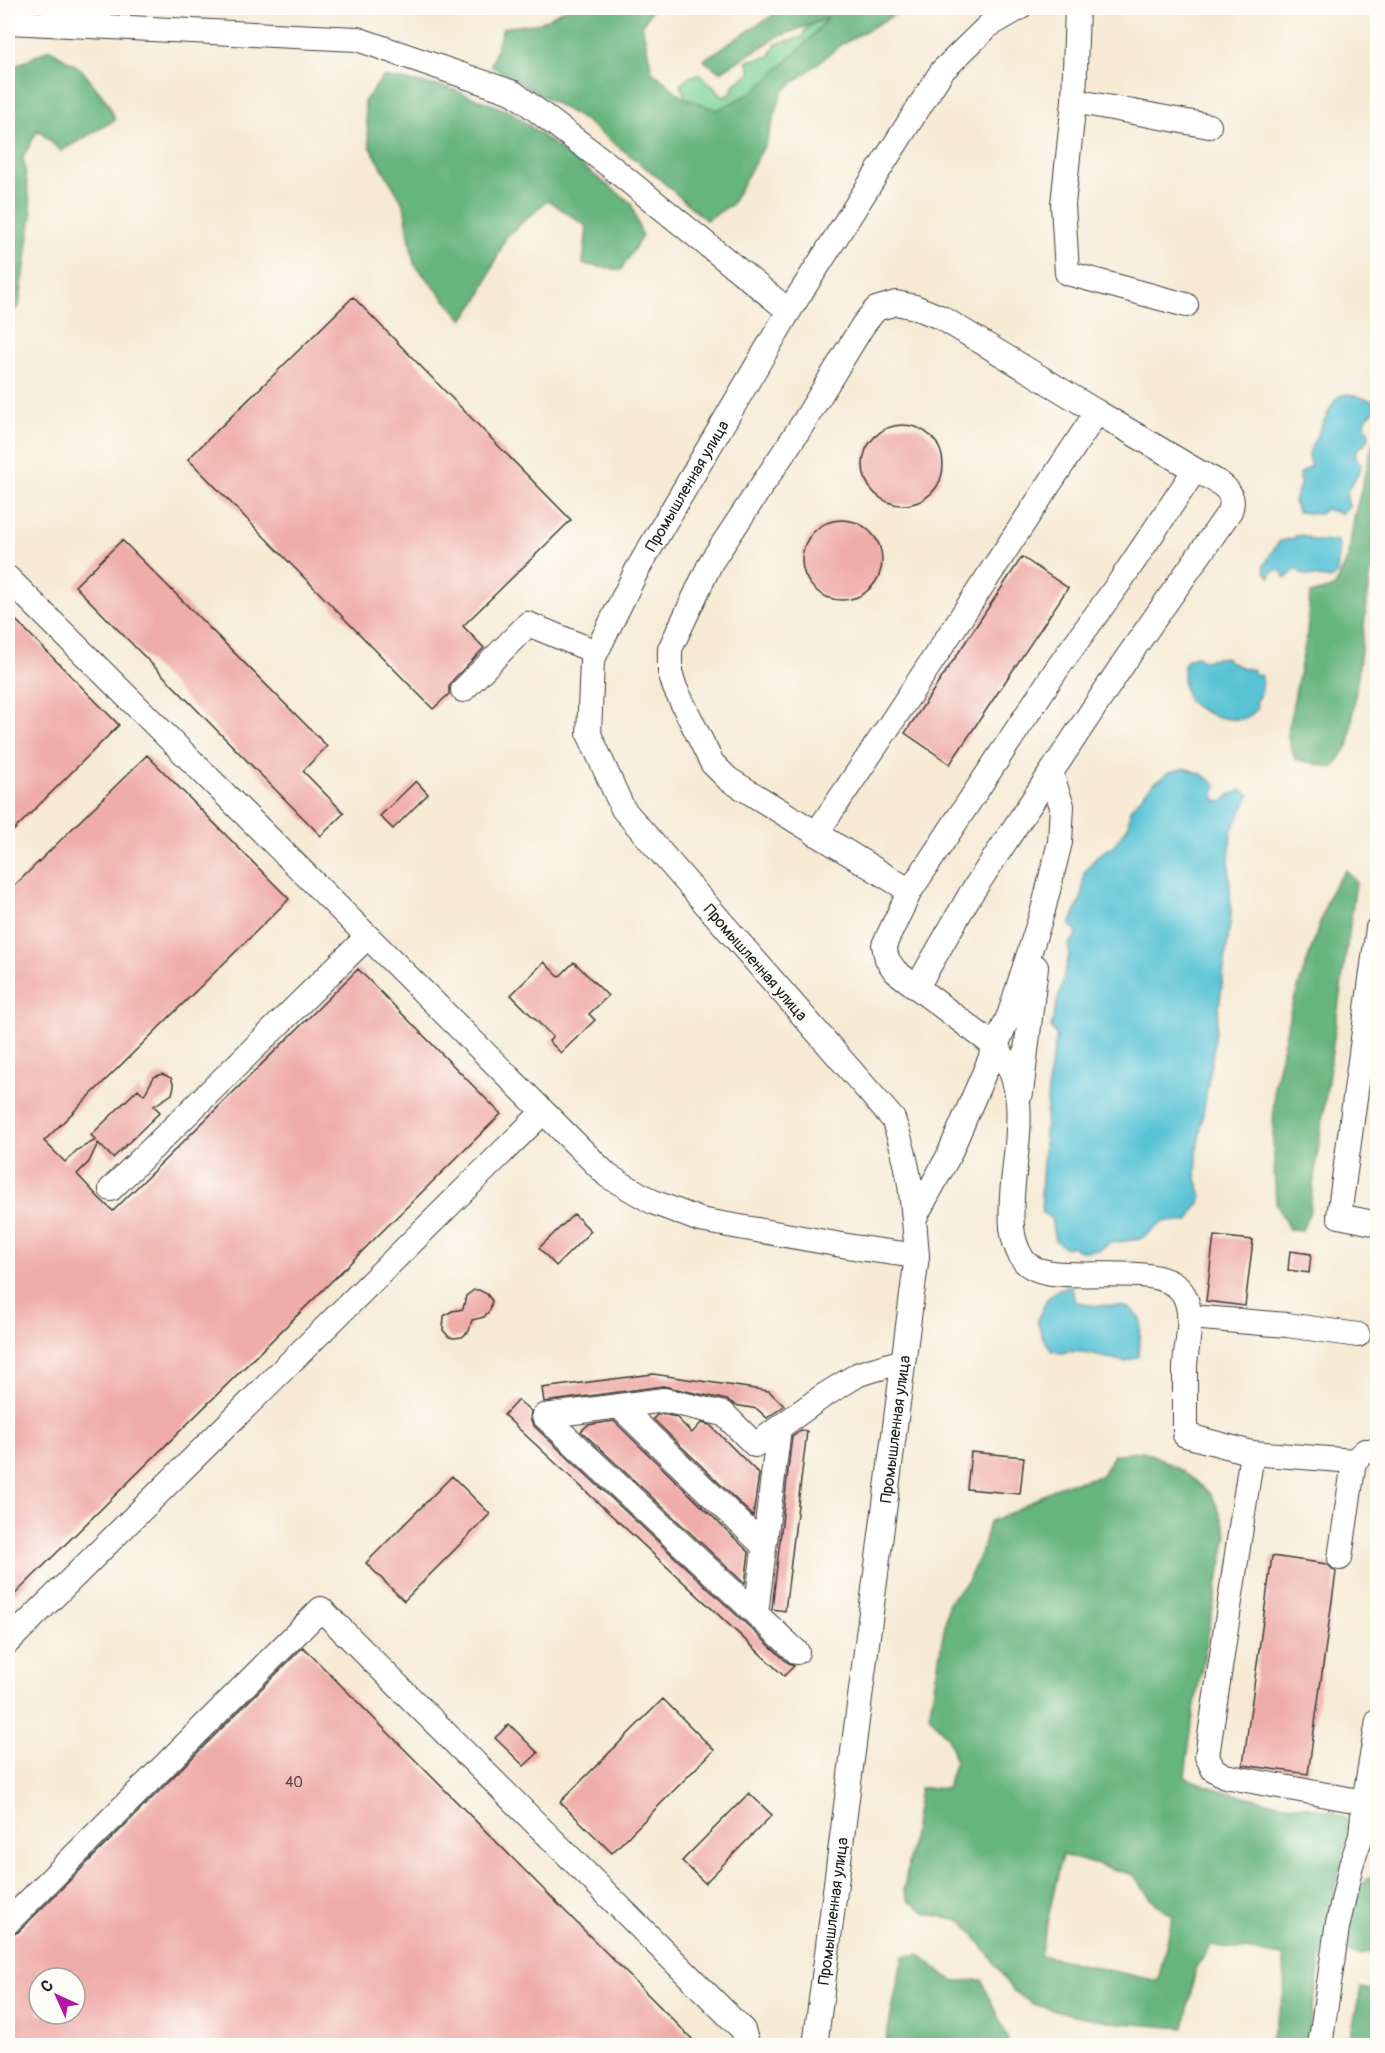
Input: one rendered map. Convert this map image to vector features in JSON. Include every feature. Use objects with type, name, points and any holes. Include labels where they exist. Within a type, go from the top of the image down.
[{"type":"street","name":"Промышленная улица","points":[[815,2046],[917,1256],[912,1191],[904,1148],[893,1119],[623,809],[589,734],[592,661],[637,570],[789,311],[942,71],[988,26],[1019,8]]},
{"type":"street","points":[[1077,8],[1074,101],[1063,204],[1067,273],[1186,305]]},
{"type":"street","points":[[8,17],[357,39],[514,93],[610,166],[789,311]]},
{"type":"street","points":[[1074,101],[1209,126]]},
{"type":"street","points":[[910,891],[728,779],[711,763],[675,688],[670,672],[670,648],[711,562],[802,425],[863,325],[876,309],[896,303],[915,307],[971,334],[1097,412],[1220,483],[1230,492],[1233,504],[1230,512],[1127,658],[969,895],[917,987]]},
{"type":"street","points":[[816,834],[1097,412]]},
{"type":"street","points":[[1020,1104],[1014,1078],[1004,1056],[996,1047],[895,971],[887,959],[884,945],[910,891],[1059,666],[1119,583],[1195,470]]},
{"type":"street","points":[[8,578],[542,1113],[608,1176],[653,1202],[700,1220],[917,1256]]},
{"type":"street","points":[[463,690],[528,624],[596,652]]},
{"type":"street","points":[[914,1219],[948,1157],[996,1047],[1010,1013],[1043,910],[1060,842],[1062,806],[1051,774]]},
{"type":"street","points":[[1043,910],[1020,1104],[1011,1216],[1014,1240],[1023,1260],[1035,1269],[1065,1275],[1120,1273],[1161,1279],[1175,1285],[1184,1295],[1190,1317],[1185,1364],[1185,1435],[1252,1453],[1354,1461]]},
{"type":"street","points":[[1377,928],[1339,1216],[1377,1224]]},
{"type":"street","points":[[111,1189],[367,937]]},
{"type":"street","points":[[8,1642],[542,1113]]},
{"type":"street","points":[[1190,1317],[1287,1325],[1358,1335]]},
{"type":"street","points":[[755,1445],[823,1396],[859,1374],[903,1361]]},
{"type":"street","points":[[775,1464],[724,1414],[664,1400],[544,1416],[797,1652]]},
{"type":"street","points":[[619,1406],[764,1546]]},
{"type":"street","points":[[756,1613],[779,1428]]},
{"type":"street","points":[[1340,1558],[1354,1461],[1365,1451],[1377,1452]]},
{"type":"street","points":[[1252,1453],[1207,1756],[1213,1768],[1226,1776],[1364,1802]]},
{"type":"street","points":[[8,1922],[321,1609],[743,2030],[748,2046]]},
{"type":"street","points":[[1320,2046],[1337,1928],[1351,1865],[1361,1836],[1377,1721]]},
{"type":"green space","points":[[567,8],[653,8],[642,25],[652,71],[684,98],[717,110],[755,91],[804,45],[828,18],[777,37],[720,72],[703,60],[784,8],[902,8],[894,15],[842,44],[782,92],[767,141],[731,205],[706,220],[655,175],[584,120],[491,66],[503,28],[540,23]]},
{"type":"green space","points":[[834,8],[805,61],[721,116],[689,105],[680,85],[688,77],[700,74],[724,97],[732,93],[733,85],[751,73],[747,61],[770,56],[776,44],[803,37],[805,30]]},
{"type":"green space","points":[[49,49],[81,69],[108,103],[115,120],[61,151],[38,130],[23,157],[32,215],[19,307],[8,314],[8,70]]},
{"type":"green space","points":[[383,77],[446,87],[511,112],[631,203],[642,236],[621,270],[583,264],[587,227],[548,200],[506,237],[479,298],[463,320],[414,264],[404,205],[370,147],[364,102]]},
{"type":"green space","points":[[1373,442],[1377,442],[1377,524],[1349,745],[1333,768],[1295,759],[1287,734],[1307,635],[1310,594],[1335,587],[1348,557],[1354,518]]},
{"type":"green space","points":[[1346,870],[1356,882],[1309,1214],[1302,1230],[1289,1229],[1276,1203],[1273,1142],[1274,1087],[1291,1009],[1331,890]]},
{"type":"green space","points":[[1144,1451],[1186,1474],[1211,1495],[1227,1534],[1193,1715],[1185,1777],[1245,1796],[1333,1813],[1350,1823],[1322,1951],[1307,2045],[1273,2045],[1270,2042],[1282,2000],[1285,1980],[1283,1956],[1211,1945],[1196,1967],[1184,2028],[1120,2023],[1073,2015],[1033,2004],[1011,1989],[964,1922],[926,1913],[909,1901],[904,1890],[920,1788],[947,1788],[955,1760],[948,1737],[929,1716],[949,1601],[968,1581],[982,1549],[989,1522],[1017,1510],[1059,1486],[1101,1476],[1114,1455]],"holes":[[[1062,1855],[1134,1875],[1151,1898],[1173,1915],[1158,1981],[1040,1955]]]},
{"type":"green space","points":[[1377,1876],[1377,1941],[1373,1951],[1360,1955],[1346,1952],[1353,1900],[1367,1879]]},
{"type":"green space","points":[[920,1954],[943,1975],[955,1981],[982,1980],[1010,2045],[885,2045],[903,1956]]},
{"type":"green space","points":[[1361,1988],[1377,1991],[1377,2043],[1350,2038]]},
{"type":"green space","points":[[1077,2034],[1095,2045],[1061,2045],[1061,2041]]},
{"type":"water","points":[[1348,394],[1377,402],[1378,407],[1366,418],[1368,440],[1356,451],[1356,457],[1361,465],[1360,471],[1347,492],[1349,506],[1341,514],[1326,509],[1319,514],[1298,512],[1294,502],[1301,482],[1300,474],[1311,466],[1308,456],[1312,445],[1335,400]]},
{"type":"water","points":[[1303,535],[1315,541],[1338,541],[1337,574],[1331,579],[1306,575],[1297,570],[1287,578],[1281,571],[1275,570],[1270,577],[1265,572],[1264,566],[1277,544],[1280,541]]},
{"type":"water","points":[[1197,656],[1203,660],[1225,657],[1229,662],[1254,670],[1254,674],[1262,676],[1262,690],[1256,702],[1258,707],[1252,714],[1244,718],[1226,718],[1206,713],[1191,703],[1184,688],[1183,674],[1188,659]]},
{"type":"water","points":[[1184,768],[1201,774],[1216,784],[1214,797],[1218,802],[1242,790],[1250,795],[1231,831],[1229,864],[1231,915],[1214,1046],[1197,1151],[1196,1179],[1202,1197],[1188,1222],[1164,1221],[1140,1239],[1110,1243],[1099,1250],[1080,1251],[1071,1246],[1066,1248],[1055,1240],[1051,1218],[1043,1213],[1041,1193],[1049,1074],[1057,1036],[1051,1027],[1069,956],[1069,945],[1078,933],[1070,925],[1082,896],[1084,873],[1097,856],[1113,846],[1128,827],[1130,809],[1152,785],[1168,773]]},
{"type":"water","points":[[1072,1286],[1074,1300],[1081,1303],[1124,1307],[1133,1311],[1141,1320],[1139,1356],[1126,1362],[1076,1351],[1060,1353],[1051,1350],[1042,1336],[1037,1320],[1047,1299],[1059,1289]]},
{"type":"building","points":[[353,297],[571,520],[463,626],[484,648],[453,680],[449,687],[449,694],[433,709],[188,459]]},
{"type":"building","points":[[903,425],[918,428],[931,437],[940,450],[943,465],[940,480],[931,493],[918,502],[903,505],[888,502],[875,493],[866,480],[863,465],[866,450],[875,437],[888,428]]},
{"type":"building","points":[[842,520],[857,523],[870,532],[879,545],[882,560],[879,575],[870,588],[857,597],[842,600],[827,597],[814,588],[805,575],[802,560],[805,545],[814,532],[827,523]]},
{"type":"building","points":[[122,540],[327,746],[303,771],[344,813],[321,836],[75,586]]},
{"type":"building","points":[[1022,557],[1068,588],[950,764],[905,733]]},
{"type":"building","points":[[8,612],[119,725],[8,836]]},
{"type":"building","points":[[147,755],[289,899],[44,1141],[65,1162],[77,1150],[96,1140],[91,1135],[138,1089],[144,1095],[154,1077],[162,1074],[171,1078],[174,1086],[172,1094],[154,1106],[160,1112],[113,1158],[98,1143],[89,1162],[77,1174],[100,1199],[113,1211],[358,969],[501,1114],[8,1601],[8,892]]},
{"type":"building","points":[[416,781],[428,794],[393,829],[380,816]]},
{"type":"building","points":[[544,962],[559,977],[574,962],[608,996],[589,1014],[595,1020],[561,1053],[549,1041],[553,1037],[511,995]]},
{"type":"building","points":[[574,1214],[591,1231],[556,1266],[539,1248]]},
{"type":"building","points":[[1214,1236],[1253,1240],[1245,1306],[1206,1301]]},
{"type":"building","points":[[1290,1251],[1311,1254],[1309,1273],[1288,1270]]},
{"type":"building","points":[[474,1290],[487,1294],[492,1301],[490,1310],[484,1317],[472,1320],[469,1331],[462,1337],[449,1337],[443,1330],[444,1316],[452,1311],[463,1309],[466,1296]]},
{"type":"building","points":[[653,1374],[769,1391],[784,1406],[767,1418],[757,1409],[663,1386],[544,1402],[542,1388]]},
{"type":"building","points":[[518,1400],[531,1411],[530,1419],[534,1426],[787,1662],[794,1666],[784,1676],[504,1415]]},
{"type":"building","points":[[663,1414],[676,1417],[692,1433],[701,1423],[710,1425],[759,1474],[753,1516],[653,1419]]},
{"type":"building","points":[[614,1421],[749,1552],[745,1584],[581,1431],[588,1425]]},
{"type":"building","points":[[801,1430],[807,1431],[785,1611],[772,1609],[792,1436]]},
{"type":"building","points":[[971,1452],[1024,1457],[1020,1494],[967,1489]]},
{"type":"building","points":[[452,1476],[490,1514],[404,1601],[366,1563]]},
{"type":"building","points":[[1272,1556],[1327,1564],[1336,1572],[1308,1774],[1243,1765]]},
{"type":"building","points":[[303,1647],[699,2046],[8,2046],[8,1936],[18,1932]]},
{"type":"building","points":[[663,1699],[714,1750],[612,1853],[560,1802]]},
{"type":"building","points":[[509,1724],[538,1753],[524,1766],[495,1738]]},
{"type":"building","points":[[749,1793],[772,1815],[705,1883],[682,1861]]}]
